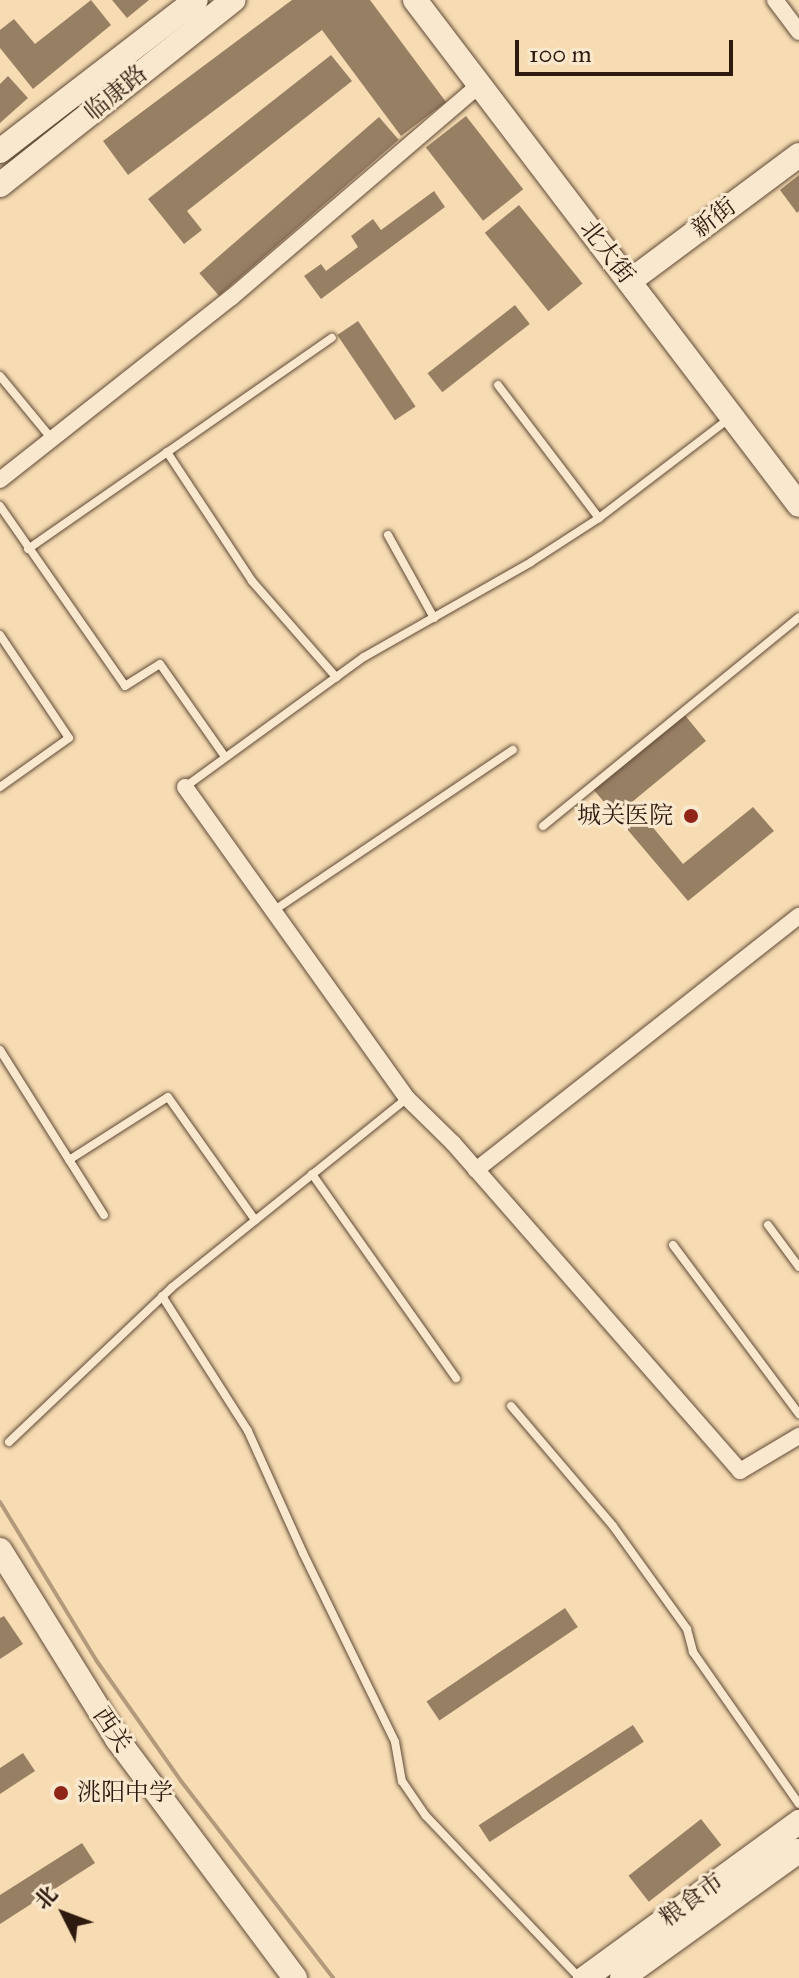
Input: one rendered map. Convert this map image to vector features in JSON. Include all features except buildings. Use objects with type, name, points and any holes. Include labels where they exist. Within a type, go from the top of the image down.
[{"type":"main road","name":"临康路","points":[[0,151],[196,0]]},
{"type":"main road","name":"临康路","points":[[0,185],[233,0]]},
{"type":"main road","name":"北大街","points":[[415,0],[799,505]]},
{"type":"main road","name":"新街","points":[[630,281],[799,155]]},
{"type":"main road","name":"西关","points":[[0,1550],[117,1739],[295,1978]]},
{"type":"main road","name":"粮食市","points":[[583,1978],[799,1822]]},
{"type":"main road","name":"粮食市","points":[[622,1978],[799,1851]]},
{"type":"street","points":[[775,0],[799,32]]},
{"type":"street","points":[[0,480],[232,297],[478,86]]},
{"type":"street","points":[[185,787],[407,1098],[476,1170],[740,1471],[799,1436]]},
{"type":"street","points":[[476,1170],[799,916]]},
{"type":"lane","points":[[28,549],[332,338]]},
{"type":"lane","points":[[0,376],[52,440]]},
{"type":"lane","points":[[498,385],[599,518]]},
{"type":"lane","points":[[185,787],[336,677],[599,518],[732,417]]},
{"type":"lane","points":[[167,452],[252,581],[336,677]]},
{"type":"lane","points":[[0,506],[125,686],[160,664],[225,757]]},
{"type":"lane","points":[[388,535],[434,618]]},
{"type":"lane","points":[[543,826],[799,617]]},
{"type":"lane","points":[[0,635],[69,738],[0,787]]},
{"type":"lane","points":[[272,911],[513,750]]},
{"type":"lane","points":[[0,1050],[104,1215]]},
{"type":"lane","points":[[69,1160],[168,1097],[255,1220]]},
{"type":"lane","points":[[9,1442],[162,1296],[407,1098]]},
{"type":"lane","points":[[312,1174],[456,1378]]},
{"type":"lane","points":[[768,1225],[799,1267]]},
{"type":"lane","points":[[673,1245],[799,1414]]},
{"type":"lane","points":[[162,1296],[248,1431],[303,1553],[395,1742],[402,1781],[426,1816],[583,1978]]},
{"type":"lane","points":[[511,1406],[613,1526],[687,1629],[693,1652],[799,1804]]},
{"type":"waterway","points":[[0,1502],[96,1660],[181,1781],[333,1978]]},
{"type":"place","name":"城关医院","points":[[691,816]]},
{"type":"place","name":"洮阳中学","points":[[61,1793]]}]
